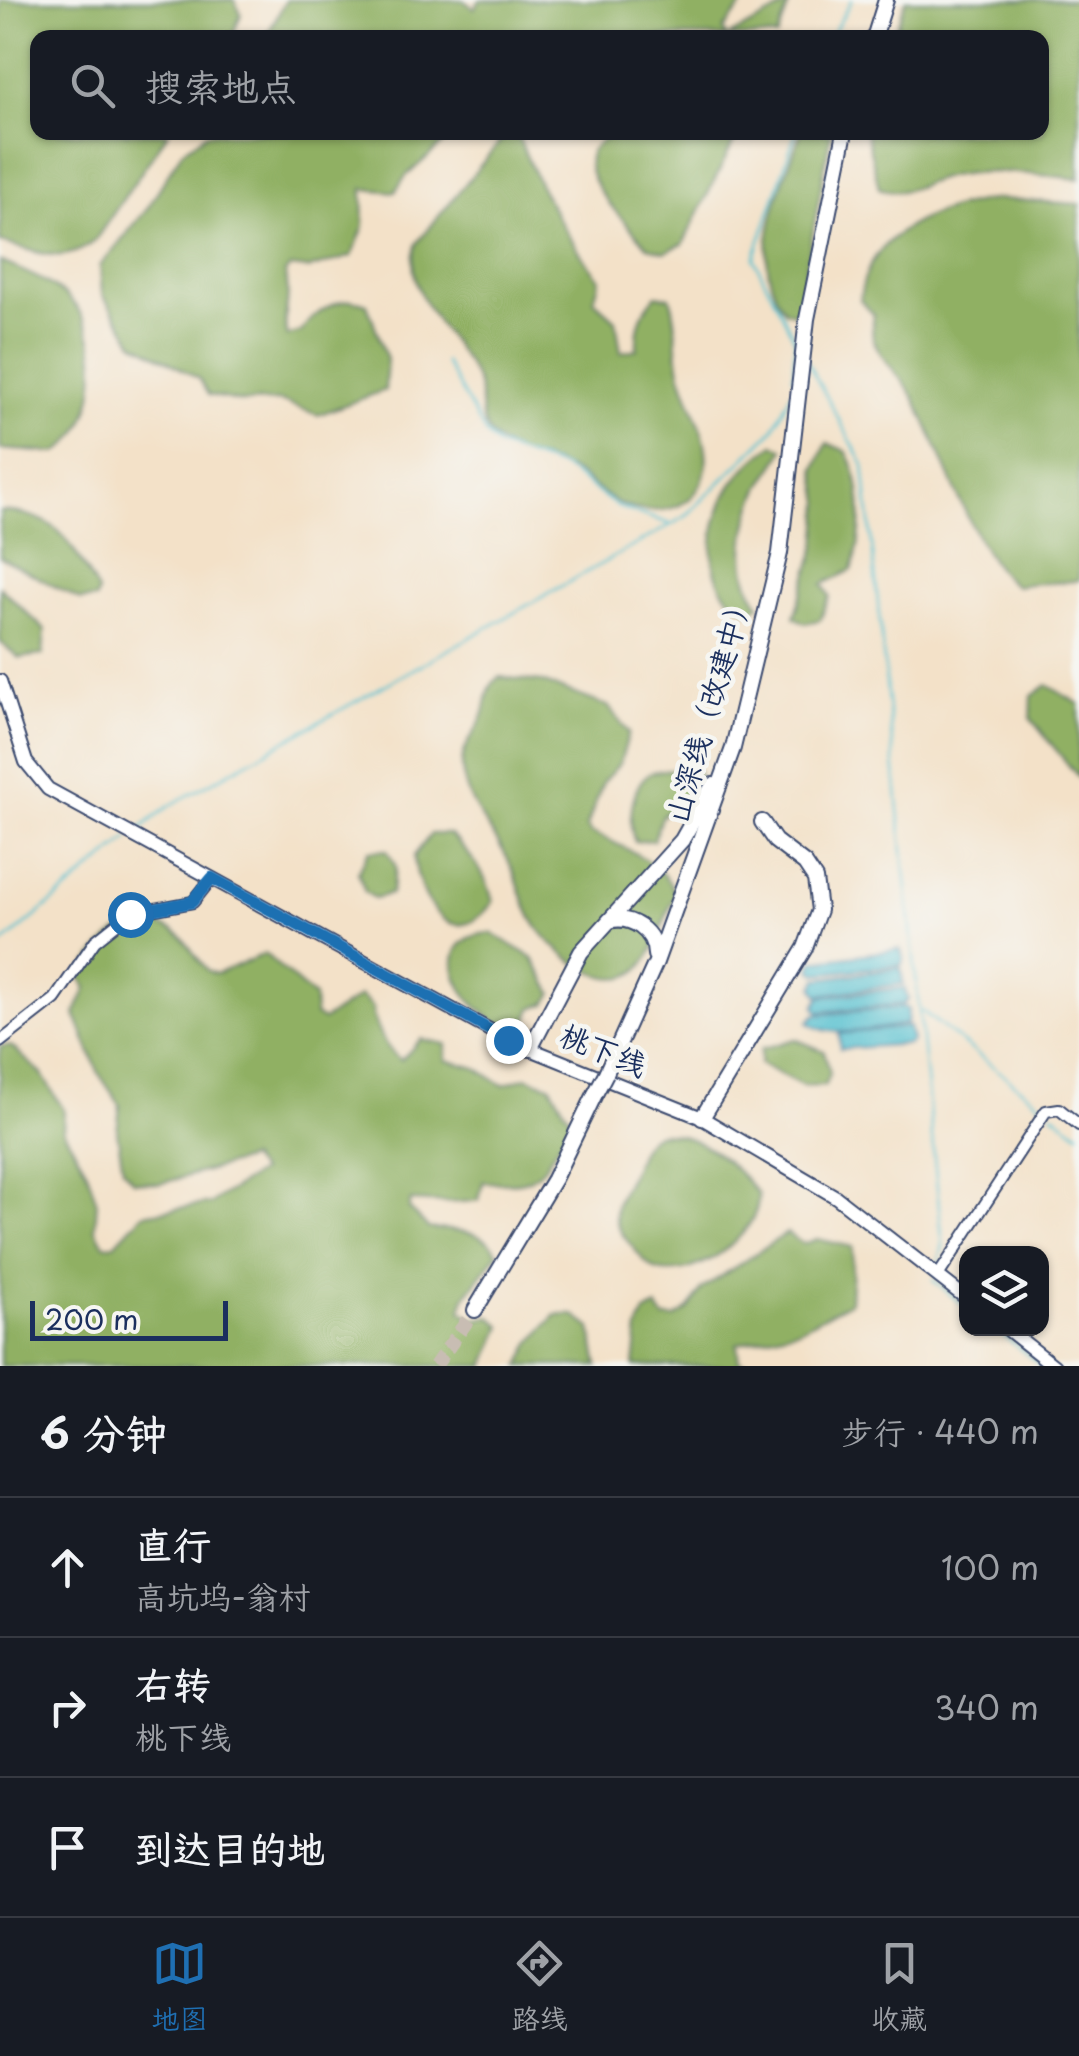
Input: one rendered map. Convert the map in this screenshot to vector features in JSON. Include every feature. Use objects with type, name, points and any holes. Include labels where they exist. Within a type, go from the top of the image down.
[{"type":"highway","points":[[877,30],[886,0]]},
{"type":"highway","name":"山深线（改建中）","points":[[475,1310],[554,1179],[645,989],[711,814],[746,695],[780,553],[807,320],[843,140]]},
{"type":"highway","points":[[530,1049],[580,952],[695,822],[746,695]]},
{"type":"highway","points":[[702,1118],[805,948],[819,910],[815,879],[806,864],[775,841],[762,822]]},
{"type":"highway","points":[[608,921],[630,920],[649,934],[656,962]]},
{"type":"main road","name":"桃下线","points":[[0,681],[26,762],[48,788],[530,1049],[702,1118],[836,1197],[959,1292]]},
{"type":"main road","points":[[1016,1336],[1054,1366]]},
{"type":"street","points":[[0,730],[14,725]]},
{"type":"street","points":[[0,1042],[55,999],[95,941],[130,914],[192,902],[212,878]]},
{"type":"street","points":[[938,1276],[1046,1111],[1060,1109],[1079,1125]]},
{"type":"green space","points":[[0,0],[234,0],[241,14],[235,30],[30,30],[30,140],[163,140],[96,239],[84,248],[50,255],[0,242]]},
{"type":"green space","points":[[286,0],[463,0],[474,8],[480,0],[747,0],[723,30],[270,30]]},
{"type":"green space","points":[[906,0],[1079,0],[1079,179],[978,173],[946,177],[904,190],[879,188],[868,140],[1049,140],[1049,30],[895,30]]},
{"type":"green space","points":[[789,5],[780,30],[741,30]]},
{"type":"green space","points":[[197,140],[447,140],[406,176],[395,192],[363,189],[364,226],[352,256],[309,269],[290,267],[285,273],[287,336],[301,332],[314,317],[339,302],[367,304],[387,359],[385,390],[318,415],[280,401],[243,402],[208,395],[199,379],[134,342],[102,294],[100,266],[147,209],[182,151]]},
{"type":"green space","points":[[501,140],[519,140],[554,212],[600,279],[594,300],[616,320],[621,352],[637,349],[640,320],[656,295],[670,297],[679,365],[705,442],[706,467],[694,494],[659,511],[631,508],[617,503],[564,467],[509,449],[491,435],[484,424],[478,385],[470,368],[434,317],[416,281],[413,262],[417,243]]},
{"type":"green space","points":[[604,140],[735,140],[683,244],[665,252],[648,247],[599,190],[589,164],[590,153]]},
{"type":"green space","points":[[798,140],[830,140],[798,314],[785,311],[773,290],[768,268],[767,246],[777,199]]},
{"type":"green space","points":[[999,199],[1079,204],[1079,580],[1016,586],[1002,574],[973,528],[913,396],[876,346],[872,332],[874,315],[860,300],[876,256],[892,239],[931,216]]},
{"type":"green space","points":[[0,261],[64,294],[87,327],[95,366],[94,387],[82,425],[57,453],[0,449]]},
{"type":"green space","points":[[827,443],[846,451],[857,478],[859,542],[852,570],[823,584],[830,596],[820,620],[805,623],[794,617],[817,545],[821,502],[815,469]]},
{"type":"green space","points":[[774,444],[784,449],[759,491],[746,535],[747,579],[760,605],[749,611],[733,602],[723,589],[716,573],[713,538],[730,488]]},
{"type":"green space","points":[[0,511],[37,518],[61,534],[98,591],[96,599],[80,600],[0,557]]},
{"type":"green space","points":[[0,587],[45,630],[43,655],[19,658],[0,642]]},
{"type":"green space","points":[[500,677],[542,682],[608,706],[629,733],[620,763],[603,782],[587,826],[590,832],[652,864],[676,895],[645,963],[626,977],[612,978],[582,967],[544,935],[531,917],[505,854],[467,791],[462,766],[464,752],[482,718],[489,690]]},
{"type":"green space","points":[[1047,685],[1079,704],[1079,778],[1031,719],[1032,696]]},
{"type":"green space","points":[[697,770],[700,782],[661,817],[654,840],[635,842],[632,805],[644,778],[654,771]]},
{"type":"green space","points":[[431,834],[449,834],[477,865],[490,891],[493,902],[464,924],[451,923],[440,916],[422,890],[414,856]]},
{"type":"green space","points":[[387,850],[396,867],[391,894],[374,898],[365,892],[358,872],[369,851]]},
{"type":"green space","points":[[141,921],[177,933],[208,971],[216,974],[265,954],[314,997],[315,1015],[323,1020],[360,996],[372,1007],[385,1044],[401,1060],[421,1039],[446,1044],[446,1060],[476,1068],[503,1085],[526,1077],[550,1085],[571,1119],[541,1170],[519,1182],[483,1182],[479,1200],[411,1201],[409,1209],[428,1228],[475,1234],[498,1253],[465,1297],[461,1310],[475,1320],[490,1316],[502,1326],[485,1366],[0,1366],[0,1046],[11,1046],[41,1073],[64,1110],[63,1130],[87,1171],[97,1203],[95,1228],[104,1245],[115,1244],[143,1214],[211,1203],[260,1172],[249,1159],[159,1184],[133,1181],[123,1169],[117,1132],[120,1105],[99,1074],[75,1014],[87,988],[79,975],[114,935]]},
{"type":"green space","points":[[491,933],[532,957],[553,993],[546,1004],[532,1008],[526,1024],[530,1036],[487,1016],[459,982],[454,959],[457,949],[464,941]]},
{"type":"green space","points":[[795,1039],[824,1051],[830,1073],[825,1085],[803,1086],[760,1064],[761,1049]]},
{"type":"green space","points":[[660,1133],[675,1134],[703,1145],[727,1162],[758,1194],[756,1209],[738,1239],[707,1261],[673,1272],[658,1270],[646,1262],[622,1234],[615,1218],[617,1202],[640,1150]]},
{"type":"green space","points":[[787,1233],[803,1244],[817,1239],[853,1247],[850,1302],[799,1329],[737,1344],[739,1361],[755,1366],[634,1366],[638,1328],[645,1312],[657,1307],[664,1318],[675,1318],[689,1309],[702,1289]]},
{"type":"green space","points":[[556,1315],[574,1315],[591,1328],[598,1366],[520,1366],[531,1343]]},
{"type":"water","points":[[900,949],[904,959],[901,965],[817,974],[811,969],[814,961]]},
{"type":"water","points":[[901,968],[903,984],[818,995],[814,987],[818,979]]},
{"type":"water","points":[[904,988],[908,999],[904,1004],[819,1012],[815,1007],[820,997]]},
{"type":"water","points":[[908,1009],[907,1024],[870,1030],[828,1031],[808,1022],[815,1015]]},
{"type":"water","points":[[909,1027],[912,1041],[908,1044],[840,1049],[839,1034]]},
{"type":"waterway","points":[[835,30],[852,0]]},
{"type":"waterway","points":[[793,140],[754,259],[798,346]]},
{"type":"waterway","points":[[793,378],[795,341]]},
{"type":"waterway","points":[[807,361],[864,465],[943,1246],[937,1268]]},
{"type":"waterway","points":[[445,362],[485,433],[498,446],[564,468],[618,507],[671,524]]},
{"type":"waterway","points":[[135,833],[169,806],[685,517],[773,430],[792,391]]},
{"type":"waterway","points":[[0,946],[129,838]]},
{"type":"waterway","points":[[922,1011],[1046,1108]]},
{"type":"waterway","points":[[1052,1113],[1079,1133]]},
{"type":"waterway","points":[[933,1280],[959,1301]]},
{"type":"waterway","points":[[1004,1336],[1042,1366]]},
{"type":"tunnel","points":[[435,1366],[475,1310]]},
{"type":"route","points":[[130,914],[178,908],[192,902],[212,878],[508,1040]]}]
